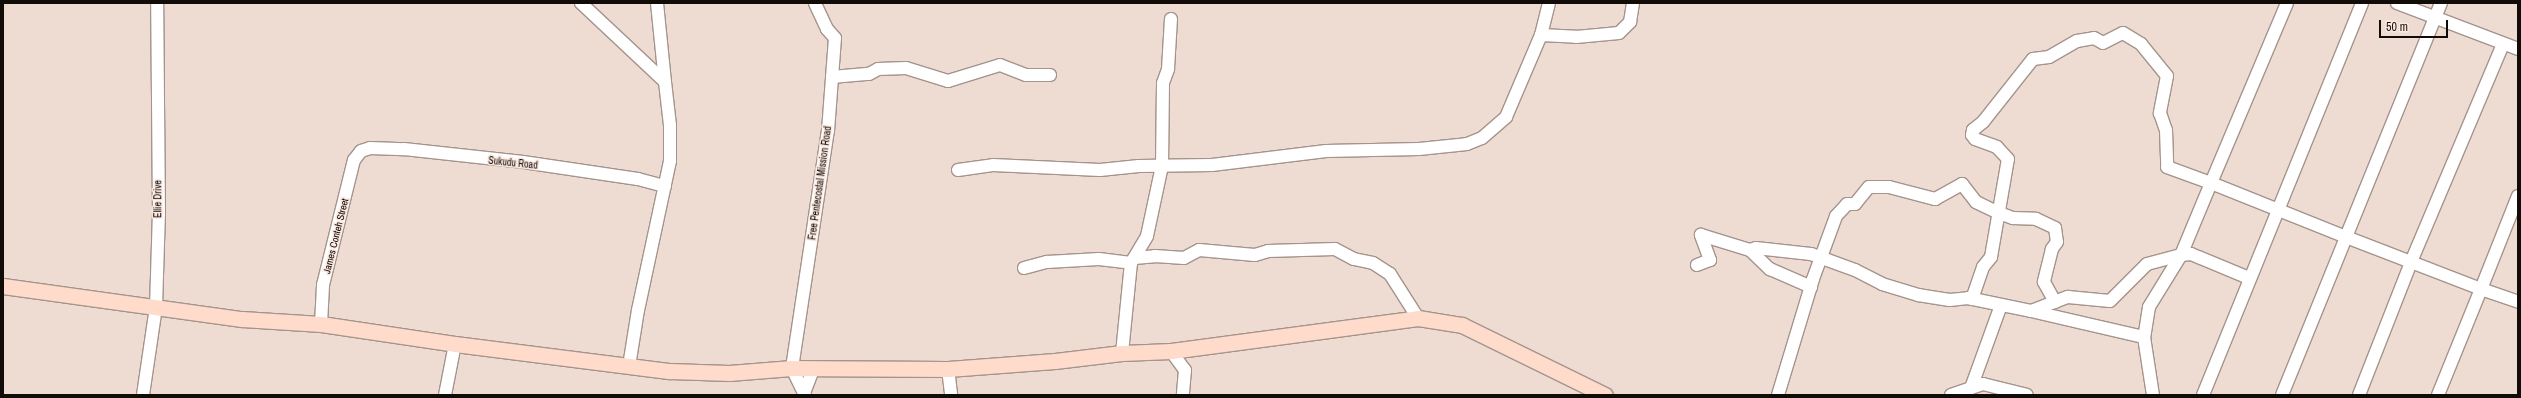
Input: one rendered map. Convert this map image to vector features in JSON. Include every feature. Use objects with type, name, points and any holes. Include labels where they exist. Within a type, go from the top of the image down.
[{"type":"main road","points":[[3,286],[242,319],[321,324],[455,344],[670,371],[729,373],[792,368],[948,369],[1055,361],[1122,353],[1171,351],[1418,318],[1462,325],[1605,395]]},
{"type":"street","name":"Ellie Drive","points":[[143,395],[156,307],[159,214],[157,3]]},
{"type":"street","points":[[581,3],[666,82]]},
{"type":"street","points":[[629,366],[638,310],[670,161],[670,125],[657,3]]},
{"type":"street","name":"Free Pentecostal Mission Road","points":[[792,368],[828,131],[835,38],[827,29],[815,3]]},
{"type":"street","points":[[958,170],[993,165],[1100,170],[1162,166],[1212,165],[1326,152],[1419,149],[1468,144],[1482,138],[1506,117],[1541,35],[1549,3]]},
{"type":"street","points":[[1541,35],[1576,37],[1619,33],[1630,22],[1632,3]]},
{"type":"street","points":[[2153,395],[2144,337],[2149,306],[2181,255],[2287,3]]},
{"type":"street","points":[[2203,395],[2276,209],[2362,3]]},
{"type":"street","points":[[2397,3],[2435,16],[2518,49]]},
{"type":"street","points":[[2282,395],[2441,3]]},
{"type":"street","points":[[1122,353],[1133,260],[1147,236],[1162,166],[1163,84],[1168,69],[1170,19]]},
{"type":"street","points":[[1972,299],[1983,267],[1991,257],[2008,160],[1997,148],[1975,139],[1972,135],[1973,130],[1983,122],[2033,59],[2049,57],[2077,41],[2094,38],[2103,43],[2123,33],[2141,44],[2167,76],[2160,113],[2166,130],[2167,167],[2518,302]]},
{"type":"street","points":[[2359,395],[2411,262],[2503,44]]},
{"type":"street","points":[[832,77],[869,74],[878,69],[906,68],[948,81],[1000,65],[1026,75],[1050,75]]},
{"type":"street","name":"Sukudu Road","points":[[361,150],[374,148],[404,149],[523,162],[638,179],[665,186]]},
{"type":"street","name":"James Conteh Street","points":[[321,324],[323,285],[354,160],[361,150]]},
{"type":"street","points":[[1778,395],[1811,287],[1836,216],[1847,204],[1855,204],[1869,187],[1889,187],[1935,199],[1962,184],[1976,202],[1999,213],[2012,218],[2036,219],[2055,228],[2057,242],[2052,249],[2044,282],[2055,302]]},
{"type":"street","points":[[2438,395],[2518,196]]},
{"type":"street","points":[[1697,265],[1710,260],[1701,235],[1750,250],[1770,268],[1811,287]]},
{"type":"street","points":[[1750,250],[1756,248],[1787,250],[1821,257],[1855,270],[1882,284],[1918,295],[1950,300],[1972,299],[2144,337]]},
{"type":"street","points":[[1024,268],[1047,262],[1099,259],[1133,260],[1155,256],[1184,258],[1199,250],[1255,255],[1268,251],[1335,249],[1354,259],[1373,263],[1390,274],[1418,318]]},
{"type":"street","points":[[2031,311],[2068,297],[2110,302],[2147,264],[2181,255],[2191,254],[2249,278]]},
{"type":"street","points":[[1971,388],[2001,305]]},
{"type":"street","points":[[445,395],[455,344]]},
{"type":"street","points":[[1171,351],[1185,370],[1183,395]]},
{"type":"street","points":[[792,368],[805,394]]},
{"type":"street","points":[[805,394],[813,369]]},
{"type":"street","points":[[948,369],[951,395]]},
{"type":"street","points":[[1951,395],[1983,384],[2028,395]]}]
